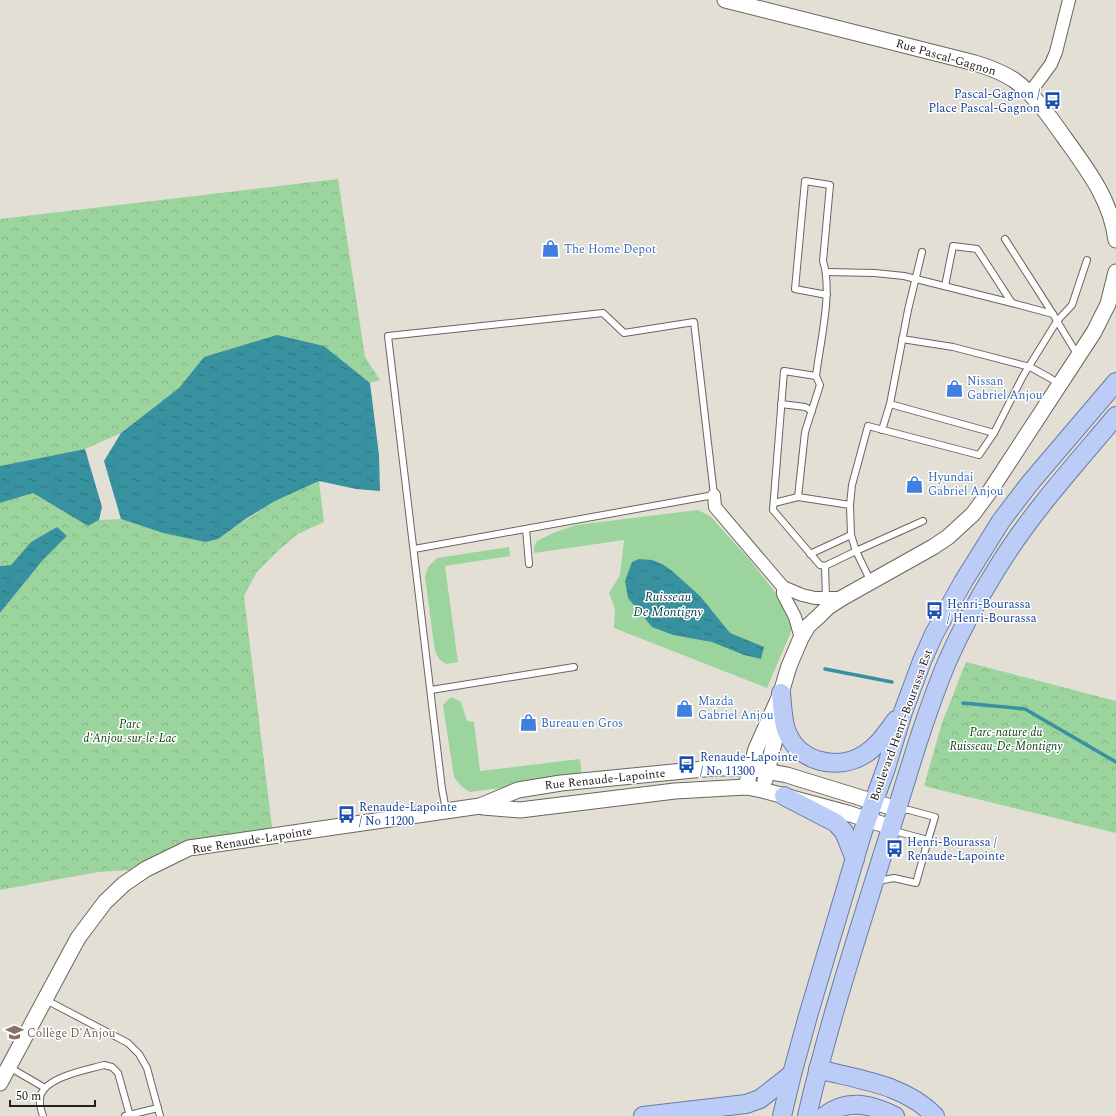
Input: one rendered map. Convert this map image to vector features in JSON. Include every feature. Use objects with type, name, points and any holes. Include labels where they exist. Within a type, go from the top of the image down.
[{"type":"main road","name":"Boulevard Henri-Bourassa Est","points":[[782,1116],[792,1074],[867,819],[886,768],[903,712],[934,634],[948,606],[993,532],[1030,484],[1116,382]]},
{"type":"main road","name":"Boulevard Henri-Bourassa Est","points":[[807,1116],[818,1069],[842,984],[896,809],[924,723],[948,662],[978,602],[1009,550],[1033,515],[1116,416]]},
{"type":"main road","points":[[781,693],[786,732],[796,748],[811,758],[830,763],[850,762],[866,754],[880,741],[903,712]]},
{"type":"main road","points":[[784,796],[836,823],[844,832],[855,859]]},
{"type":"main road","points":[[818,1069],[892,1088],[913,1098],[935,1116]]},
{"type":"main road","points":[[643,1116],[746,1104],[760,1099],[792,1074]]},
{"type":"main road","points":[[824,1116],[839,1107],[856,1104],[875,1108],[895,1116]]},
{"type":"street","name":"Rue Pascal-Gagnon","points":[[725,0],[981,65],[1010,78],[1042,106],[1088,171],[1108,207],[1115,233]]},
{"type":"street","points":[[1029,94],[1051,64],[1056,52],[1069,0]]},
{"type":"street","points":[[746,787],[750,768],[763,731],[781,693],[789,666],[801,638],[808,626],[828,607],[933,547],[974,514],[1094,332],[1108,304],[1116,272]]},
{"type":"street","points":[[714,495],[715,507],[783,587],[802,595],[842,598]]},
{"type":"street","points":[[783,587],[783,594],[795,617],[801,638]]},
{"type":"street","points":[[762,790],[776,735],[781,693]]},
{"type":"street","name":"Rue Renaude-Lapointe","points":[[480,806],[520,810],[674,781],[714,768],[750,768],[802,780],[896,809]]},
{"type":"street","name":"Rue Renaude-Lapointe","points":[[0,1083],[78,938],[105,902],[124,884],[146,869],[189,848],[447,812],[480,806],[518,790],[561,783],[674,781],[746,787],[784,796],[891,827]]},
{"type":"lane","points":[[798,497],[805,432],[820,385],[816,376],[827,295],[826,272],[823,261],[830,185],[805,181],[795,289],[827,295]]},
{"type":"lane","points":[[1005,239],[1078,356]]},
{"type":"lane","points":[[945,286],[953,246],[977,249],[1012,303]]},
{"type":"lane","points":[[882,430],[890,404],[902,338],[922,252]]},
{"type":"lane","points":[[871,582],[856,551],[851,535],[850,505],[852,484],[868,426],[979,455],[994,433],[1023,376],[1030,367],[1057,321],[1072,305],[1087,260]]},
{"type":"lane","points":[[826,272],[875,273],[904,276],[1053,314]]},
{"type":"lane","points":[[414,549],[714,495],[694,322],[624,332],[603,313],[388,336],[442,789],[447,812]]},
{"type":"lane","points":[[902,338],[953,347],[1030,367],[1060,384]]},
{"type":"lane","points":[[816,376],[784,371],[773,510],[820,565],[825,566],[923,521]]},
{"type":"lane","points":[[781,404],[805,407],[812,412]]},
{"type":"lane","points":[[890,404],[994,433]]},
{"type":"lane","points":[[774,503],[798,497],[850,505]]},
{"type":"lane","points":[[526,529],[529,564]]},
{"type":"lane","points":[[810,554],[851,535]]},
{"type":"lane","points":[[825,566],[826,598]]},
{"type":"lane","points":[[431,690],[574,667]]},
{"type":"lane","points":[[875,879],[883,880],[894,878],[916,883],[934,817],[912,811],[896,809]]},
{"type":"lane","points":[[891,827],[898,832],[928,840]]},
{"type":"lane","points":[[45,1000],[128,1043],[134,1048],[147,1068],[160,1116]]},
{"type":"lane","points":[[43,1116],[40,1106],[40,1096],[45,1088],[56,1079],[104,1065],[112,1067],[118,1073],[128,1116],[158,1108]]},
{"type":"lane","points":[[9,1067],[45,1088]]},
{"type":"green space","points":[[338,179],[365,357],[380,380],[370,383],[324,346],[204,357],[179,388],[121,433],[85,449],[0,466],[0,219]]},
{"type":"green space","name":"Parc d'Anjou-sur-le-Lac","points":[[319,481],[324,522],[298,534],[280,549],[257,572],[244,596],[273,836],[189,848],[146,869],[98,872],[0,890],[0,613],[42,561],[67,536],[31,542],[11,565],[0,566],[0,503],[33,493],[88,526],[99,520],[121,519],[163,533],[205,542],[233,528],[275,501]]},
{"type":"green space","points":[[698,510],[710,516],[748,558],[788,608],[793,627],[767,688],[614,628],[615,609],[609,593],[620,575],[624,540],[534,553],[534,547],[537,541],[553,533],[576,525]]},
{"type":"green space","points":[[509,547],[510,556],[445,566],[458,662],[446,664],[439,659],[435,651],[425,577],[428,567],[437,558]]},
{"type":"green space","name":"Parc-nature du Ruisseau-De-Montigny","points":[[966,662],[1116,701],[1116,833],[924,786],[942,723]]},
{"type":"green space","points":[[451,697],[461,702],[467,721],[474,722],[480,771],[580,759],[582,777],[470,792],[461,786],[454,777],[443,705]]},
{"type":"water","points":[[277,335],[324,346],[370,383],[379,455],[380,491],[356,489],[319,481],[275,501],[247,518],[218,539],[205,542],[163,533],[121,519],[104,461],[121,433],[179,388],[204,357]]},
{"type":"water","points":[[85,449],[102,507],[99,520],[88,526],[33,493],[0,503],[0,466]]},
{"type":"water","points":[[57,527],[67,536],[42,561],[0,613],[0,566],[11,565],[31,542]]},
{"type":"water","name":"Ruisseau De Montigny","points":[[639,559],[652,560],[671,570],[700,596],[730,633],[764,647],[761,659],[744,655],[712,642],[673,635],[652,627],[628,598],[625,581],[632,562]]},
{"type":"waterway","name":"Ruisseau De Montigny","points":[[825,669],[892,682]]},
{"type":"waterway","name":"Ruisseau De Montigny","points":[[963,703],[1025,709],[1116,762]]},
{"type":"place","name":"Pascal-Gagnon / Place Pascal-Gagnon","points":[[1053,101]]},
{"type":"place","name":"The Home Depot","points":[[551,249]]},
{"type":"place","name":"Nissan Gabriel Anjou","points":[[954,388]]},
{"type":"place","name":"Hyundai Gabriel Anjou","points":[[915,484]]},
{"type":"place","name":"Henri-Bourassa / Henri-Bourassa","points":[[934,611]]},
{"type":"place","name":"Mazda Gabriel Anjou","points":[[685,708]]},
{"type":"place","name":"Bureau en Gros","points":[[528,723]]},
{"type":"place","name":"Renaude-Lapointe / No 11300","points":[[687,764]]},
{"type":"place","name":"Renaude-Lapointe / No 11200","points":[[346,814]]},
{"type":"place","name":"Henri-Bourassa / Renaude-Lapointe","points":[[894,849]]},
{"type":"place","name":"Collège D'Anjou","points":[[14,1033]]}]
